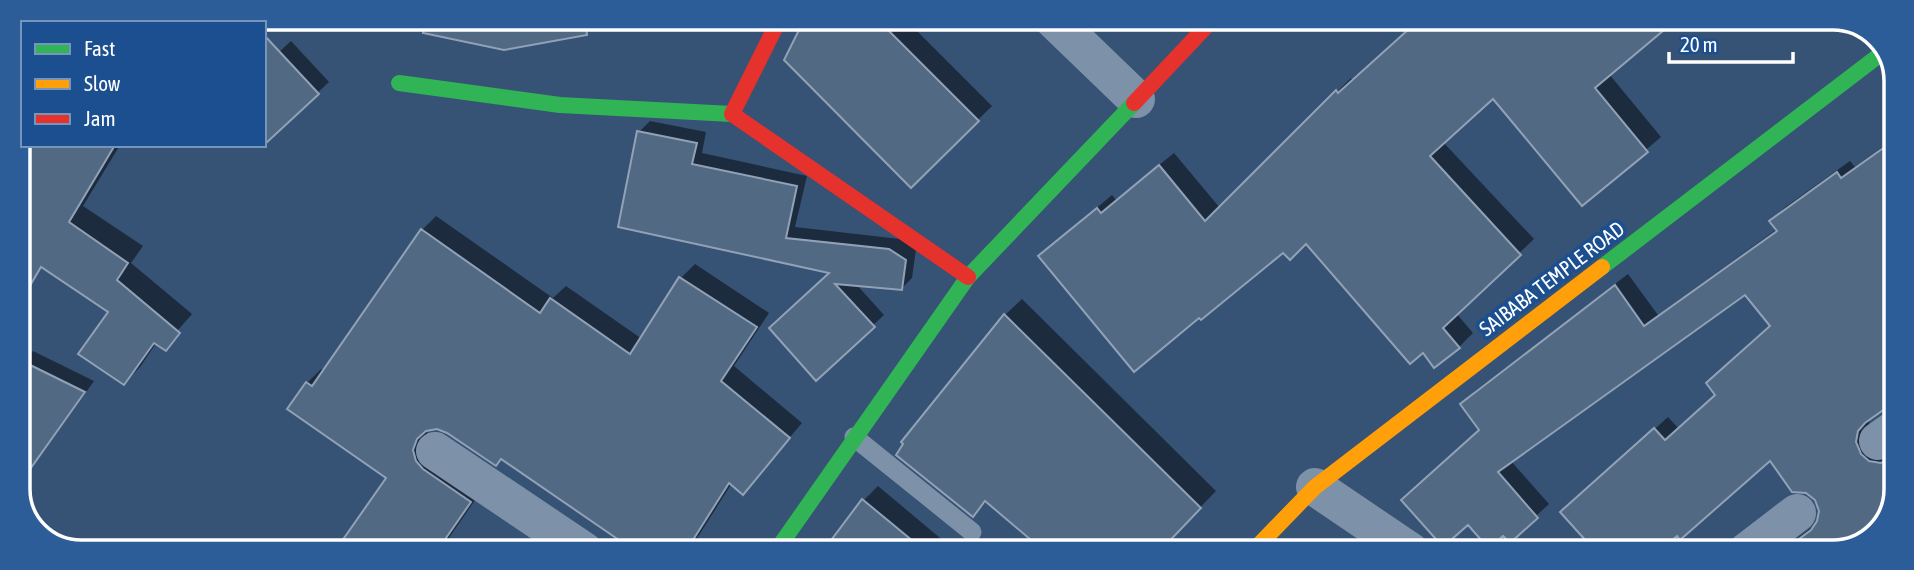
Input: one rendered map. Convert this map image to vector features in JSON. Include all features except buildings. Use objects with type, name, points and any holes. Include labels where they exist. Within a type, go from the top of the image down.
[{"type":"street","points":[[732,114],[774,30]]},
{"type":"street","points":[[1064,30],[1136,99]]},
{"type":"street","points":[[783,540],[968,276],[1202,30]]},
{"type":"street","name":"SAIBABA TEMPLE ROAD","points":[[1264,540],[1315,487],[1878,56]]},
{"type":"street","points":[[399,82],[560,105],[732,114],[968,276]]},
{"type":"street","points":[[435,451],[568,540]]},
{"type":"street","points":[[1315,487],[1393,540]]},
{"type":"street","points":[[1762,540],[1797,513]]},
{"type":"lane","points":[[854,437],[972,532]]},
{"type":"traffic: fast","points":[[1602,267],[1878,56]]},
{"type":"traffic: fast","points":[[399,83],[560,105],[732,114]]},
{"type":"traffic: fast","points":[[784,540],[968,277],[1134,103]]},
{"type":"traffic: slow","points":[[1264,540],[1315,487],[1602,267]]},
{"type":"traffic: jam","points":[[774,30],[732,114],[968,277]]},
{"type":"traffic: jam","points":[[1134,103],[1203,30]]}]
